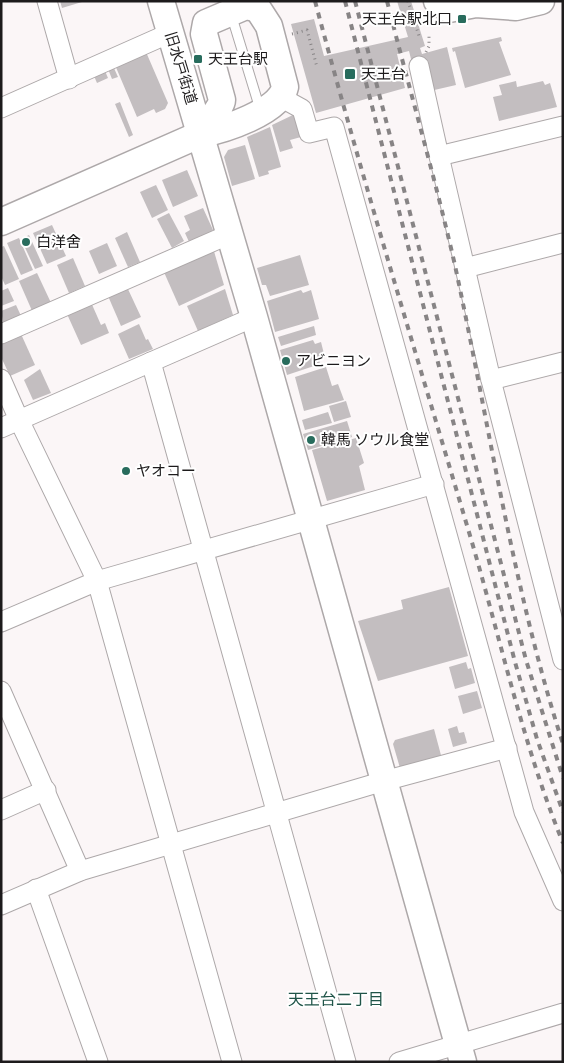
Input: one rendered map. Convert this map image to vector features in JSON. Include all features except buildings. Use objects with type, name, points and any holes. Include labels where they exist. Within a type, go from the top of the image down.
[{"type":"street","points":[[48,1],[69,79]]},
{"type":"street","name":"旧水戸街道","points":[[161,1],[254,317],[460,1053]]},
{"type":"street","points":[[437,1],[449,9],[487,3],[516,7],[541,1]]},
{"type":"street","points":[[1,222],[201,134],[223,130],[260,112],[282,98],[285,87],[269,26],[258,9],[245,6],[211,20],[204,28],[222,100],[219,109],[211,116],[201,134]]},
{"type":"street","points":[[1,108],[170,33]]},
{"type":"street","points":[[419,66],[491,380],[563,660]]},
{"type":"street","points":[[282,98],[302,109],[309,134],[334,127],[524,812],[563,901]]},
{"type":"street","points":[[439,156],[563,126]]},
{"type":"street","points":[[1,334],[230,234]]},
{"type":"street","points":[[465,268],[563,244]]},
{"type":"street","points":[[1,428],[254,317]]},
{"type":"street","points":[[151,362],[346,1062]]},
{"type":"street","points":[[491,380],[563,362]]},
{"type":"street","points":[[1,379],[97,581],[232,1062]]},
{"type":"street","points":[[1,622],[97,581],[434,484]]},
{"type":"street","points":[[1,691],[6,714],[46,790],[80,871]]},
{"type":"street","points":[[1,905],[80,871],[384,781],[507,748]]},
{"type":"street","points":[[1,810],[46,790]]},
{"type":"street","points":[[36,889],[98,1062]]},
{"type":"street","points":[[399,1062],[460,1053],[563,1013]]},
{"type":"lane","points":[[245,6],[260,112]]},
{"type":"path","points":[[408,1],[420,39]]},
{"type":"path","points":[[286,35],[306,30],[317,67]]},
{"type":"railway","points":[[315,1],[371,204],[471,539],[524,731],[563,843]]},
{"type":"railway","points":[[345,1],[515,662],[537,739],[563,812]]},
{"type":"railway","points":[[355,1],[526,660],[563,778]]},
{"type":"railway","points":[[387,1],[454,261],[529,625],[563,744]]},
{"type":"place","name":"天王台駅北口","points":[[462,19]]},
{"type":"place","name":"天王台駅","points":[[198,59]]},
{"type":"place","name":"天王台","points":[[350,74]]},
{"type":"place","name":"白洋舍","points":[[26,242]]},
{"type":"place","name":"アビニヨン","points":[[286,361]]},
{"type":"place","name":"韓馬 ソウル食堂","points":[[311,440]]},
{"type":"place","name":"ヤオコー","points":[[126,471]]},
{"type":"district","name":"天王台二丁目","points":[[336,1000]]}]
